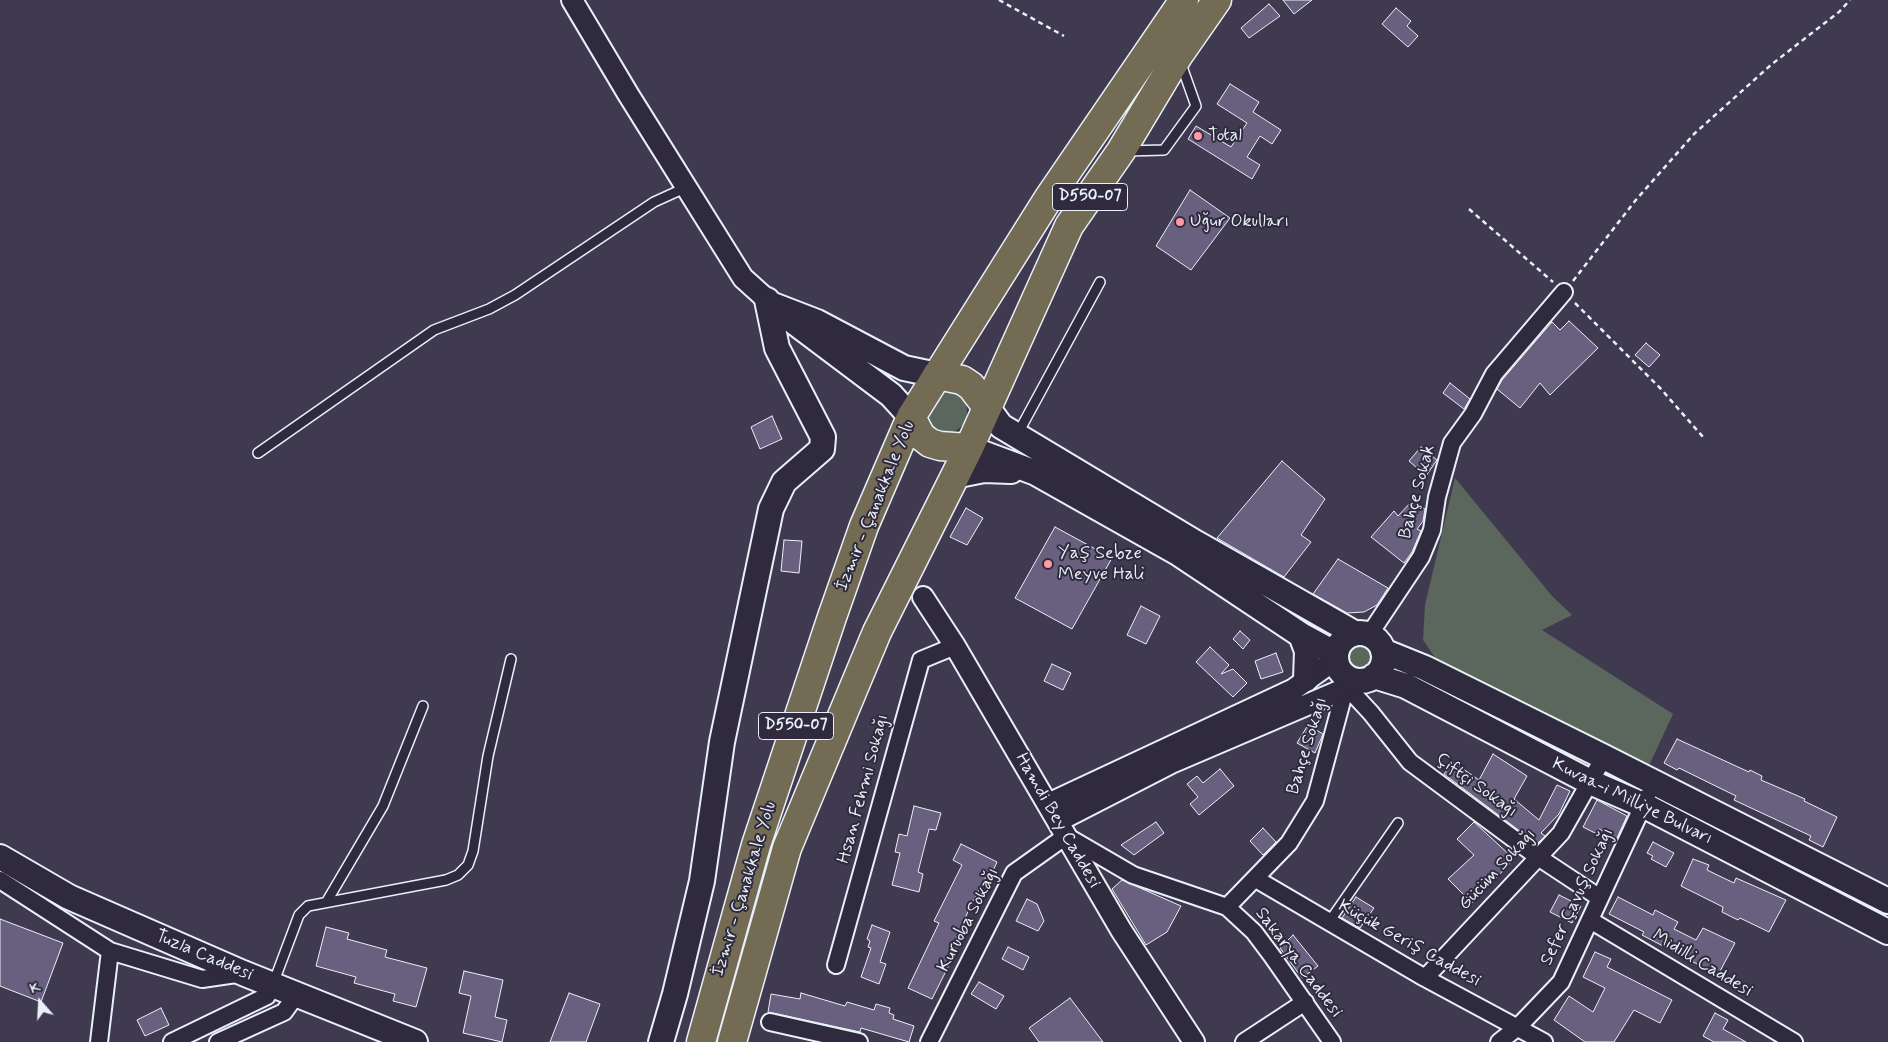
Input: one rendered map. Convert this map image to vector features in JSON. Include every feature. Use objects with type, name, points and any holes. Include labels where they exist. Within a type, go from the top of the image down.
[{"type":"highway","name":"İzmir - Çanakkale Yolu","points":[[701,1042],[756,845],[829,627],[864,526],[911,417],[1048,199],[1184,0]]},
{"type":"highway","name":"İzmir - Çanakkale Yolu","points":[[732,1042],[787,848],[877,632],[969,448],[1069,226],[1121,151],[1178,56],[1216,0]]},
{"type":"highway","points":[[937,375],[962,380],[971,386],[987,407]]},
{"type":"highway","points":[[911,417],[918,432],[930,443],[940,446],[969,448]]},
{"type":"main road","points":[[770,303],[817,322],[904,368],[937,375]]},
{"type":"main road","points":[[770,303],[808,335],[891,395],[911,417]]},
{"type":"main road","points":[[661,1042],[676,994],[702,881],[722,742],[771,509],[784,482],[822,449],[823,437],[780,354],[770,303]]},
{"type":"main road","points":[[780,354],[782,339],[787,334],[796,332],[808,335]]},
{"type":"main road","name":"Kuvaa-i Milliye Bulvarı","points":[[987,407],[1001,426],[1196,543],[1369,640],[1888,901]]},
{"type":"main road","points":[[969,448],[1036,473],[1178,553],[1336,657]]},
{"type":"main road","points":[[954,476],[984,470],[1036,473]]},
{"type":"main road","points":[[1301,635],[1307,651],[1306,679]]},
{"type":"main road","points":[[1369,640],[1382,664],[1362,681],[1349,678],[1338,667],[1336,657],[1341,641],[1369,640]]},
{"type":"main road","name":"Kuvaa-i Milliye Bulvarı","points":[[1362,681],[1406,686],[1590,782],[1643,805],[1888,932]]},
{"type":"main road","name":"Tuzla Caddesi","points":[[0,857],[68,897],[243,973],[415,1042]]},
{"type":"street","points":[[572,0],[628,94],[744,278],[770,303]]},
{"type":"street","name":"Bahçe Sokak","points":[[1369,640],[1421,557],[1432,530],[1436,497],[1452,443],[1473,414],[1494,374],[1564,292]]},
{"type":"street","name":"Hamdi Bey Caddesi","points":[[923,597],[955,646],[1121,930],[1194,1042]]},
{"type":"street","name":"Hsan Fehmi Sokağı","points":[[836,965],[921,660],[955,646]]},
{"type":"street","points":[[1048,804],[1294,689],[1336,657]]},
{"type":"street","points":[[1062,828],[1171,763],[1362,681]]},
{"type":"street","name":"Çiftçi Sokağı","points":[[1362,681],[1371,712],[1410,762],[1538,856],[1600,898]]},
{"type":"street","name":"Bahçe Sokağı","points":[[1227,908],[1290,843],[1315,801],[1362,681]]},
{"type":"street","name":"Gücüm Sokağı","points":[[1424,978],[1561,833],[1604,757]]},
{"type":"street","name":"Sefer Çavuş Sokağı","points":[[1499,1042],[1518,1027],[1561,982],[1654,782]]},
{"type":"street","name":"Sakarya Caddesi","points":[[1062,828],[1133,875],[1227,908],[1254,932],[1332,1042]]},
{"type":"street","name":"Kuruoba Sokağı","points":[[929,1042],[1014,873],[1062,828]]},
{"type":"street","name":"Küçük Geriş Caddesi","points":[[1256,879],[1424,978],[1544,1042]]},
{"type":"street","points":[[0,880],[110,951],[202,979],[243,973]]},
{"type":"street","name":"Midilli Caddesi","points":[[1590,920],[1794,1042]]},
{"type":"street","points":[[99,1042],[110,951]]},
{"type":"street","points":[[172,1042],[267,996],[272,985]]},
{"type":"street","points":[[218,1042],[284,1012],[297,994]]},
{"type":"street","points":[[1244,1042],[1305,1002]]},
{"type":"street","points":[[770,1022],[841,1040],[859,1042]]},
{"type":"lane","points":[[1121,151],[1164,150],[1196,106],[1178,56]]},
{"type":"lane","points":[[258,453],[434,330],[489,308],[515,295],[654,202],[687,187]]},
{"type":"lane","points":[[1017,434],[1100,282]]},
{"type":"lane","points":[[272,985],[299,915],[308,906],[446,880],[458,875],[468,865],[473,851],[488,756],[511,659]]},
{"type":"lane","points":[[327,901],[383,806],[423,706]]},
{"type":"lane","points":[[1329,922],[1398,823]]},
{"type":"path","points":[[999,0],[1064,36]]},
{"type":"path","points":[[1564,292],[1635,201],[1694,134],[1772,64],[1839,12],[1850,0]]},
{"type":"path","points":[[1469,209],[1564,292],[1661,389],[1703,437]]},
{"type":"green space","points":[[946,391],[961,397],[967,412],[961,427],[946,433],[931,427],[925,412],[931,397]]},
{"type":"green space","points":[[1455,478],[1552,596],[1572,615],[1542,630],[1673,714],[1646,772],[1442,668],[1423,640],[1425,605]]},
{"type":"green space","points":[[1361,641],[1367,642],[1372,646],[1376,651],[1376,663],[1372,668],[1367,672],[1361,673],[1355,672],[1350,668],[1346,663],[1345,657],[1346,651],[1350,646],[1355,642]]},
{"type":"building","points":[[1283,0],[1312,0],[1294,14]]},
{"type":"building","points":[[1269,4],[1280,16],[1249,38],[1241,28]]},
{"type":"building","points":[[1396,8],[1411,21],[1407,26],[1418,36],[1408,47],[1382,24]]},
{"type":"building","points":[[1230,84],[1259,102],[1253,112],[1281,130],[1272,144],[1260,136],[1247,157],[1260,165],[1252,179],[1188,139],[1196,126],[1231,147],[1247,123],[1217,104]]},
{"type":"building","points":[[1190,190],[1230,218],[1191,270],[1156,246]]},
{"type":"building","points":[[1569,321],[1598,348],[1550,395],[1540,383],[1520,408],[1497,389],[1502,380],[1552,322],[1560,330]]},
{"type":"building","points":[[1646,343],[1660,355],[1649,367],[1635,355]]},
{"type":"building","points":[[1450,383],[1470,399],[1464,409],[1443,393]]},
{"type":"building","points":[[772,416],[782,439],[760,449],[751,427]]},
{"type":"building","points":[[1421,447],[1437,460],[1426,476],[1409,461]]},
{"type":"building","points":[[1282,461],[1325,499],[1301,535],[1311,542],[1284,577],[1217,538]]},
{"type":"building","points":[[1412,501],[1425,509],[1423,521],[1417,529],[1421,531],[1412,552],[1404,563],[1371,537],[1394,511],[1398,516]]},
{"type":"building","points":[[966,508],[983,518],[967,545],[950,537]]},
{"type":"building","points":[[1055,527],[1112,558],[1072,629],[1015,598]]},
{"type":"building","points":[[784,540],[802,541],[799,573],[781,571]]},
{"type":"building","points":[[1338,559],[1388,588],[1377,605],[1364,612],[1347,613],[1313,594]]},
{"type":"building","points":[[1141,606],[1160,616],[1146,644],[1127,635]]},
{"type":"building","points":[[1240,631],[1250,640],[1243,649],[1233,639]]},
{"type":"building","points":[[1210,647],[1229,665],[1221,674],[1233,669],[1247,683],[1233,697],[1196,662]]},
{"type":"building","points":[[1276,653],[1283,672],[1261,679],[1255,661]]},
{"type":"building","points":[[1052,664],[1071,673],[1063,690],[1044,681]]},
{"type":"building","points":[[1308,725],[1323,734],[1315,753],[1297,743]]},
{"type":"building","points":[[1677,739],[1749,772],[1750,770],[1762,776],[1761,780],[1805,799],[1804,801],[1837,817],[1823,847],[1809,840],[1811,836],[1734,800],[1736,796],[1679,768],[1677,770],[1664,763]]},
{"type":"building","points":[[1493,754],[1527,776],[1514,799],[1539,820],[1557,785],[1570,791],[1559,814],[1541,833],[1545,836],[1537,844],[1444,774],[1453,762],[1479,780]]},
{"type":"building","points":[[1220,769],[1234,786],[1199,815],[1190,804],[1198,797],[1187,784],[1197,776],[1203,783]]},
{"type":"building","points":[[1597,800],[1627,816],[1617,838],[1599,829],[1597,834],[1583,827]]},
{"type":"building","points":[[914,806],[941,813],[936,830],[929,829],[918,872],[923,874],[919,892],[892,885],[900,853],[895,852],[899,834],[907,836]]},
{"type":"building","points":[[1156,822],[1164,833],[1134,855],[1121,845]]},
{"type":"building","points":[[1474,822],[1514,859],[1472,903],[1448,879],[1474,855],[1457,839]]},
{"type":"building","points":[[1263,828],[1276,842],[1263,855],[1250,841]]},
{"type":"building","points":[[1653,842],[1674,853],[1666,867],[1651,859],[1653,856],[1647,853]]},
{"type":"building","points":[[961,844],[997,862],[989,879],[986,877],[971,905],[952,947],[957,949],[932,999],[908,988],[939,923],[934,921],[962,865],[953,860]]},
{"type":"building","points":[[1693,859],[1709,865],[1707,870],[1734,883],[1736,878],[1786,900],[1769,932],[1740,918],[1738,920],[1722,912],[1723,907],[1681,886]]},
{"type":"building","points":[[1122,880],[1181,906],[1167,932],[1146,945],[1112,889]]},
{"type":"building","points":[[1559,895],[1581,906],[1572,923],[1550,912]]},
{"type":"building","points":[[1356,897],[1374,908],[1360,928],[1342,918]]},
{"type":"building","points":[[1618,897],[1653,915],[1655,910],[1678,922],[1674,929],[1696,940],[1703,928],[1735,943],[1718,975],[1642,935],[1644,932],[1609,914]]},
{"type":"building","points":[[1027,899],[1037,904],[1044,921],[1038,931],[1016,921]]},
{"type":"building","points":[[0,919],[63,943],[41,1002],[0,986]]},
{"type":"building","points":[[872,925],[890,932],[880,962],[886,964],[879,984],[861,977],[871,948],[868,947],[870,941],[867,939]]},
{"type":"building","points":[[326,927],[349,933],[347,939],[387,950],[385,957],[427,968],[416,1007],[393,1001],[395,994],[354,983],[356,977],[316,966]]},
{"type":"building","points":[[1293,935],[1318,966],[1302,978],[1280,948]]},
{"type":"building","points":[[1008,947],[1029,957],[1023,970],[1002,959]]},
{"type":"building","points":[[1595,952],[1611,959],[1607,967],[1672,1000],[1660,1023],[1634,1010],[1614,1042],[1585,1042],[1554,1020],[1569,996],[1593,1012],[1605,988],[1583,977]]},
{"type":"building","points":[[464,971],[503,980],[495,1017],[507,1020],[502,1042],[463,1033],[471,996],[459,993]]},
{"type":"building","points":[[979,982],[1004,996],[996,1009],[971,994]]},
{"type":"building","points":[[569,993],[600,1004],[586,1042],[550,1042]]},
{"type":"building","points":[[801,993],[845,1006],[847,1002],[874,1010],[876,1004],[890,1008],[889,1013],[894,1015],[893,1019],[914,1026],[909,1042],[861,1028],[860,1032],[768,1012],[771,994],[800,999]]},
{"type":"building","points":[[1070,998],[1103,1042],[1039,1042],[1029,1028]]},
{"type":"building","points":[[161,1008],[169,1025],[145,1036],[137,1020]]},
{"type":"building","points":[[1715,1013],[1728,1020],[1723,1029],[1746,1042],[1714,1042],[1703,1036]]},
{"type":"place","name":"Total","points":[[1198,136]]},
{"type":"place","name":"Uğur Okulları","points":[[1180,222]]},
{"type":"place","name":"Yaş Sebze Meyve Hali","points":[[1048,564]]}]
